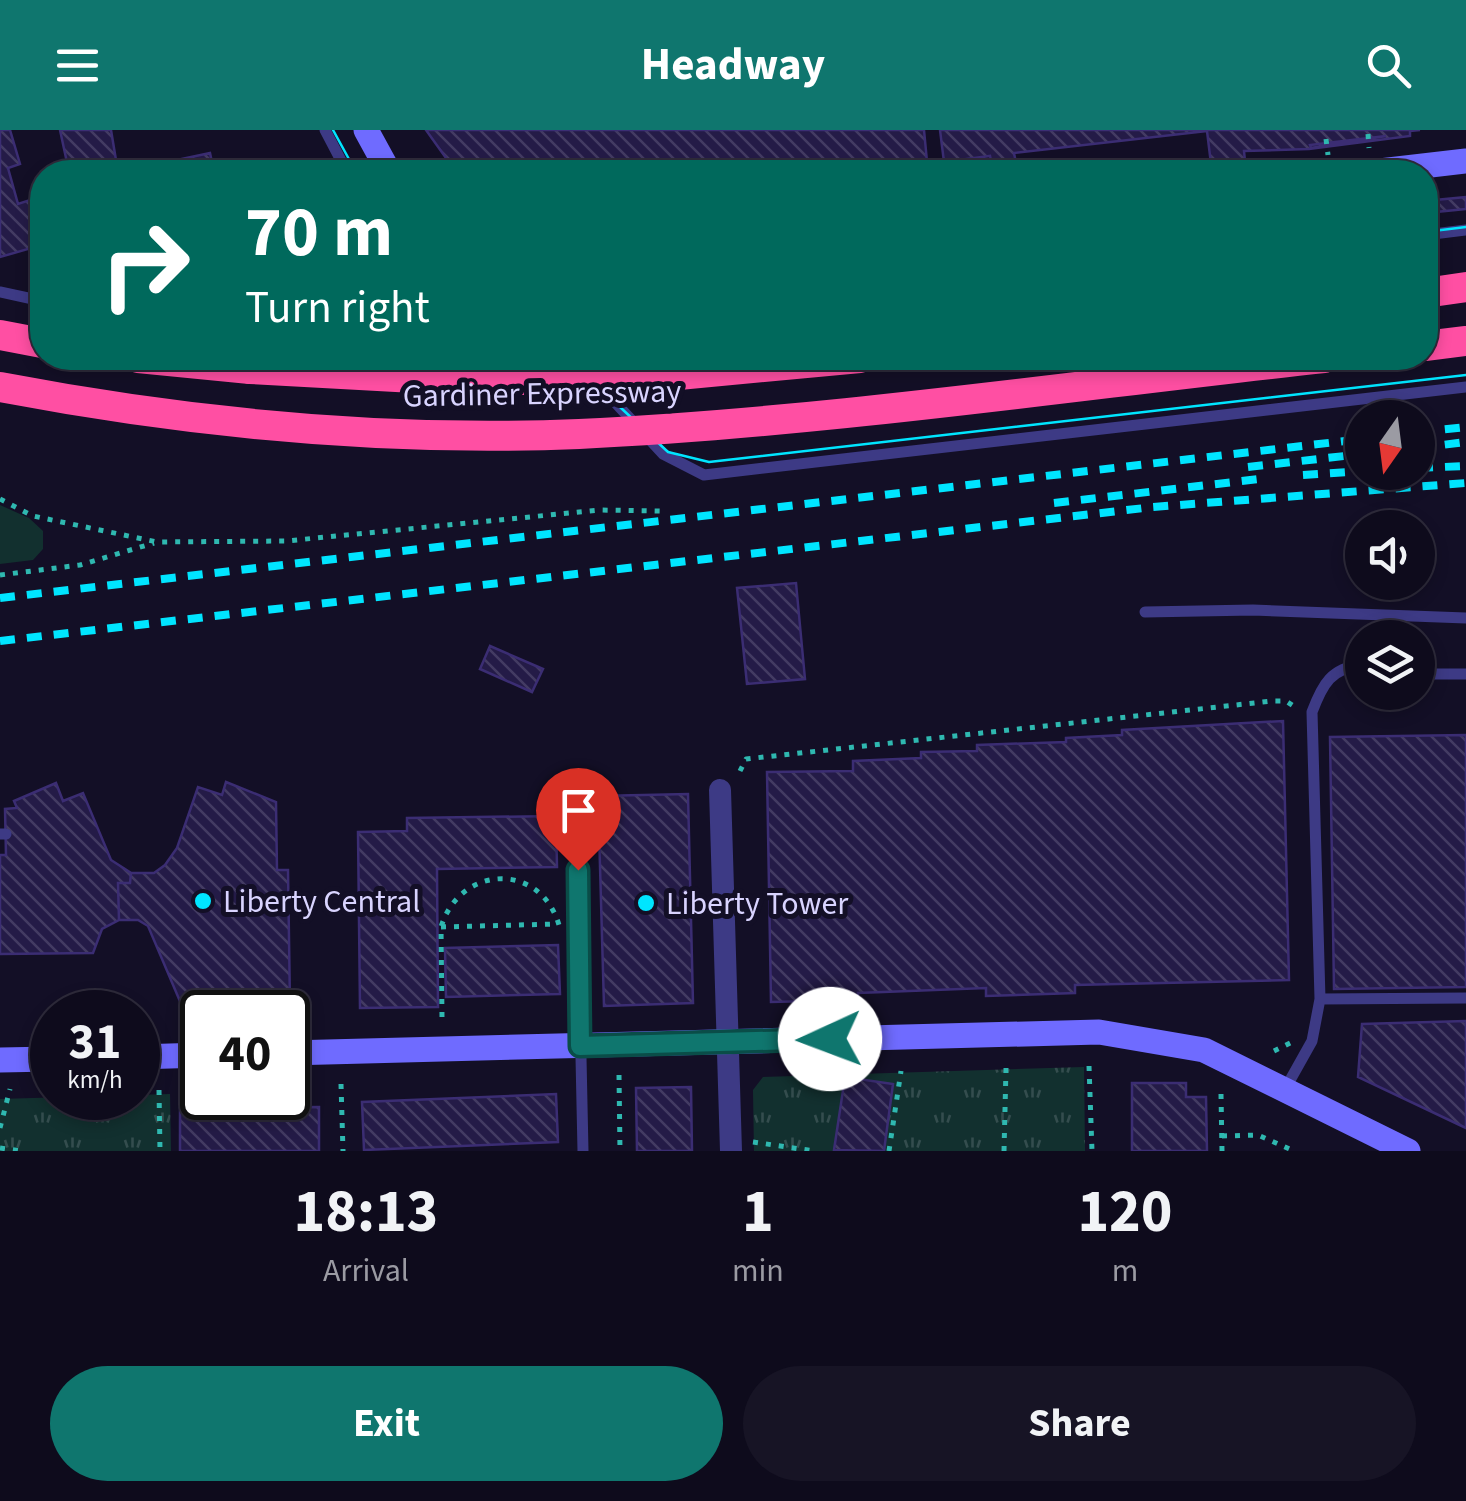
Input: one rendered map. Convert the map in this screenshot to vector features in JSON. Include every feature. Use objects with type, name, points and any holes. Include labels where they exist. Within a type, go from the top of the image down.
[{"type":"highway","points":[[1438,291],[1466,287]]},
{"type":"highway","points":[[0,335],[30,341]]},
{"type":"highway","points":[[1438,345],[1466,342]]},
{"type":"highway","name":"Gardiner Expressway","points":[[273,370],[469,381],[647,378],[732,370]]},
{"type":"highway","name":"Gardiner Expressway","points":[[0,387],[122,408],[241,421],[362,430],[576,434],[768,419],[1215,370]]},
{"type":"street","points":[[366,130],[382,160]]},
{"type":"street","points":[[1438,162],[1466,162]]},
{"type":"street","points":[[720,790],[730,1042],[742,1146]]},
{"type":"street","points":[[310,1052],[1099,1032],[1204,1050],[1408,1151]]},
{"type":"street","points":[[0,1060],[30,1059]]},
{"type":"lane","points":[[324,130],[340,160]]},
{"type":"lane","points":[[1438,233],[1466,230]]},
{"type":"lane","points":[[0,292],[30,298]]},
{"type":"lane","points":[[577,370],[616,400],[664,454],[704,474],[1466,387]]},
{"type":"lane","points":[[1145,612],[1253,610],[1466,618]]},
{"type":"lane","points":[[1284,1090],[1312,1041],[1320,999],[1312,712],[1322,686],[1339,668],[1345,667]]},
{"type":"lane","points":[[1435,674],[1466,674]]},
{"type":"lane","points":[[578,870],[583,1151]]},
{"type":"lane","points":[[1320,999],[1466,998]]},
{"type":"path","points":[[1368,134],[1370,160]]},
{"type":"path","points":[[1326,139],[1328,156]]},
{"type":"path","points":[[0,499],[33,516],[157,542],[286,541],[600,510],[660,511]]},
{"type":"path","points":[[0,575],[80,565],[157,542]]},
{"type":"path","points":[[740,771],[746,759],[1253,704],[1286,701],[1298,707],[1298,713]]},
{"type":"path","points":[[442,1018],[441,927],[464,889],[491,878],[521,881],[534,888],[546,897],[559,924],[560,942]]},
{"type":"path","points":[[441,927],[559,924]]},
{"type":"path","points":[[1089,1066],[1092,1151]]},
{"type":"path","points":[[1004,1151],[1006,1068]]},
{"type":"path","points":[[890,1151],[901,1071]]},
{"type":"path","points":[[619,1075],[620,1151]]},
{"type":"path","points":[[342,1084],[342,1151]]},
{"type":"path","points":[[0,1128],[10,1089]]},
{"type":"path","points":[[1220,1094],[1222,1151]]},
{"type":"path","points":[[159,1120],[160,1151]]},
{"type":"path","points":[[1222,1136],[1258,1135],[1294,1151]]},
{"type":"path","points":[[742,1146],[814,1151]]},
{"type":"path","points":[[2,1149],[21,1151]]},
{"type":"green space","points":[[0,505],[29,518],[43,531],[43,549],[33,560],[0,564]]},
{"type":"green space","points":[[1084,1067],[1085,1151],[754,1151],[753,1090],[763,1077]]},
{"type":"green space","points":[[160,1094],[170,1094],[171,1151],[0,1151],[0,1099],[30,1098],[30,1120],[160,1120]]},
{"type":"building","points":[[0,130],[10,130],[20,164],[8,168],[18,204],[30,200],[30,248],[0,257]]},
{"type":"building","points":[[60,130],[111,130],[116,160],[66,160]]},
{"type":"building","points":[[426,130],[924,130],[927,160],[447,160]]},
{"type":"building","points":[[940,130],[1420,130],[1410,131],[1410,136],[1309,149],[1244,151],[1245,160],[1211,160],[1207,131],[1014,153],[1015,160],[991,160],[990,156],[944,160]]},
{"type":"building","points":[[940,130],[1420,130],[1410,131],[1410,136],[1309,149],[1244,151],[1245,160],[1211,160],[1207,131],[1014,153],[1015,160],[991,160],[990,156],[944,160]]},
{"type":"building","points":[[1386,136],[1311,148],[1310,145],[1335,142]]},
{"type":"building","points":[[210,153],[211,160],[177,160]]},
{"type":"building","points":[[1466,197],[1466,209],[1438,212],[1438,200]]},
{"type":"building","points":[[796,583],[805,679],[747,684],[737,588]]},
{"type":"building","points":[[490,646],[543,669],[532,692],[480,669]]},
{"type":"building","points":[[1283,721],[1289,980],[1075,985],[1075,993],[986,996],[986,988],[858,993],[858,1000],[771,1002],[767,772],[853,771],[853,761],[921,758],[921,752],[977,751],[977,745],[1066,742],[1066,738],[1122,735],[1122,730]]},
{"type":"building","points":[[1466,735],[1466,987],[1334,989],[1330,737]]},
{"type":"building","name":"Liberty Central","points":[[226,782],[276,802],[277,870],[288,870],[290,990],[180,990],[180,1001],[148,926],[138,920],[119,920],[118,883],[130,883],[131,873],[154,873],[165,865],[177,848],[198,787],[222,795]]},
{"type":"building","points":[[56,783],[63,801],[83,793],[111,860],[131,873],[130,883],[118,883],[119,920],[102,929],[93,953],[0,954],[0,855],[6,855],[5,809],[17,808],[14,801]]},
{"type":"building","name":"Liberty Tower","points":[[688,794],[693,1003],[604,1006],[598,796]]},
{"type":"building","points":[[556,816],[557,867],[437,869],[438,1007],[360,1008],[358,832],[407,831],[407,818]]},
{"type":"building","points":[[558,945],[560,994],[446,997],[445,948]]},
{"type":"building","points":[[1466,1021],[1466,1128],[1358,1077],[1362,1024]]},
{"type":"building","points":[[845,1077],[893,1084],[884,1151],[834,1150]]},
{"type":"building","points":[[1132,1083],[1186,1083],[1186,1097],[1206,1097],[1207,1151],[1132,1151]]},
{"type":"building","points":[[691,1087],[692,1151],[637,1151],[636,1088]]},
{"type":"building","points":[[556,1094],[558,1142],[364,1150],[362,1102]]},
{"type":"building","points":[[310,1107],[319,1107],[319,1151],[180,1151],[180,1120],[310,1120]]},
{"type":"tram line","points":[[333,130],[349,160]]},
{"type":"tram line","points":[[1438,230],[1466,227]]},
{"type":"tram line","points":[[574,370],[668,452],[709,462],[1466,375]]},
{"type":"railway","points":[[1435,430],[1466,427]]},
{"type":"railway","points":[[0,598],[1345,441]]},
{"type":"railway","points":[[1435,446],[1466,442]]},
{"type":"railway","points":[[1248,467],[1345,456]]},
{"type":"railway","points":[[1435,467],[1466,466]]},
{"type":"railway","points":[[1303,475],[1345,472]]},
{"type":"railway","points":[[1054,503],[1268,478]]},
{"type":"railway","points":[[0,641],[1153,507],[1466,483]]},
{"type":"place","name":"Liberty Central","points":[[203,901]]},
{"type":"place","name":"Liberty Tower","points":[[646,903]]},
{"type":"route","points":[[578,870],[580,1046],[830,1039]]}]
